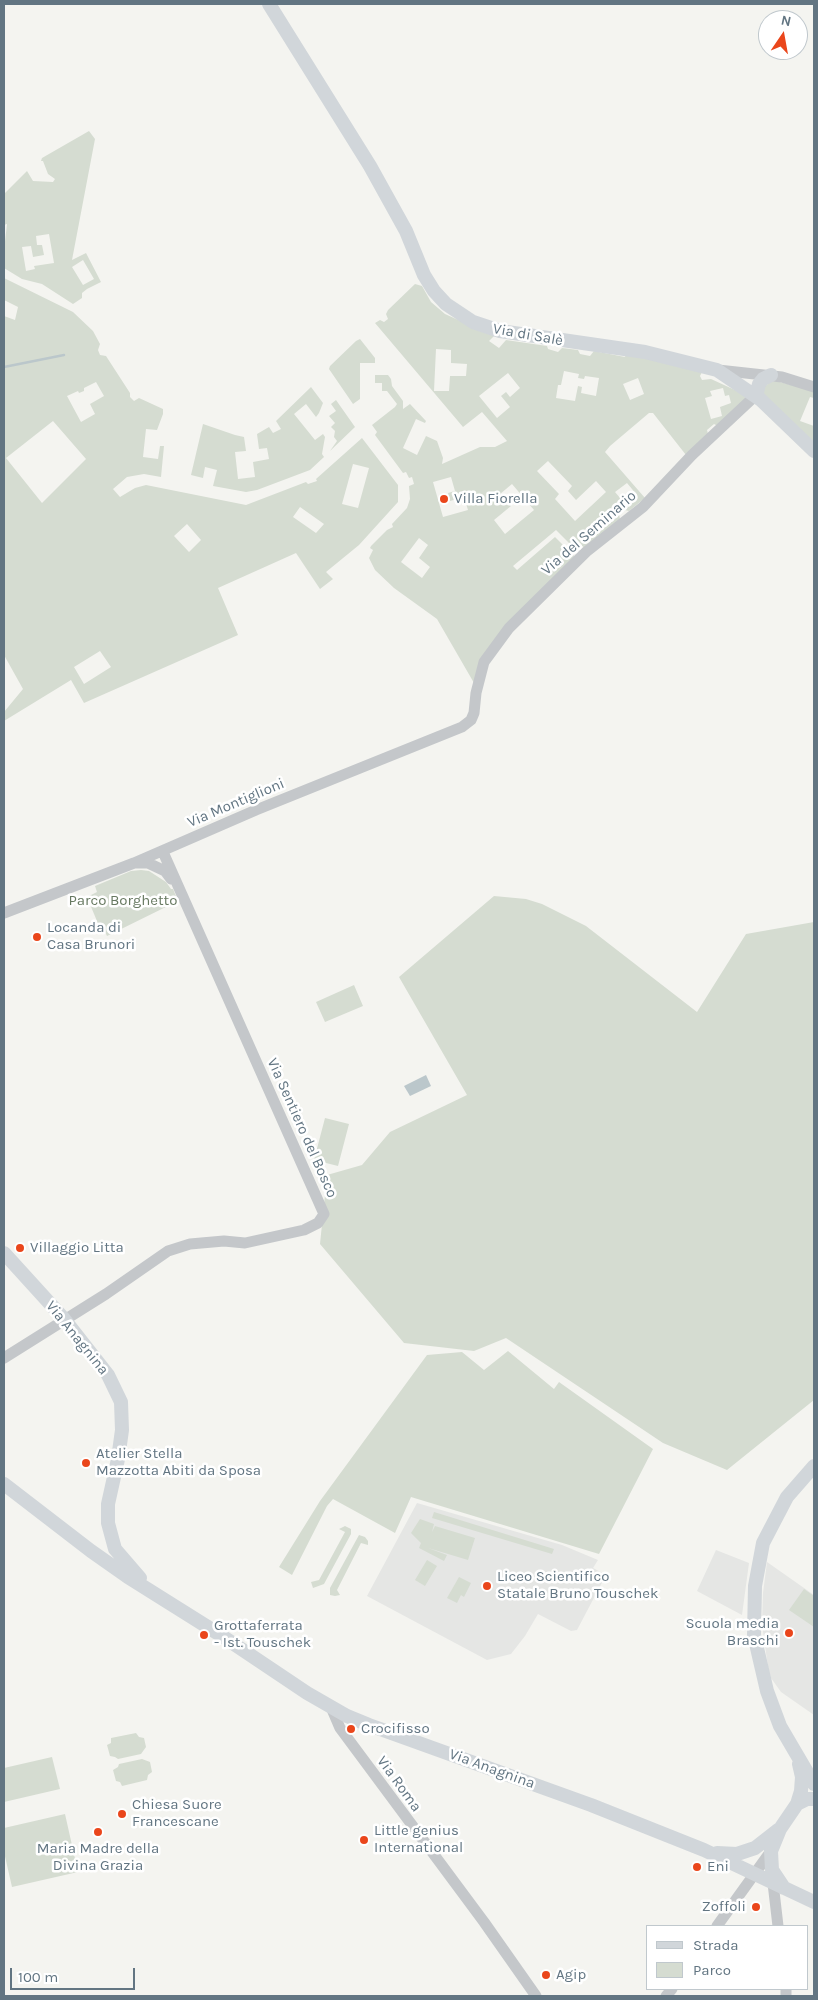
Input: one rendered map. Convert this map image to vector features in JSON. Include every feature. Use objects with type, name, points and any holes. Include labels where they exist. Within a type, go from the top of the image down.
[{"type":"main road","name":"Via di Salè","points":[[269,4],[373,171],[406,231],[424,275],[434,291],[446,304],[467,319],[496,330],[654,354],[717,370],[757,397],[814,452]]},
{"type":"main road","points":[[757,397],[759,384],[763,379],[772,375]]},
{"type":"main road","name":"Via Anagnina","points":[[4,1253],[64,1319],[108,1375],[120,1402],[122,1430],[108,1504],[108,1523],[115,1549],[158,1596]]},
{"type":"main road","points":[[814,1466],[787,1497],[763,1543],[754,1586],[754,1636],[767,1691],[780,1726],[814,1784]]},
{"type":"main road","name":"Via Anagnina","points":[[4,1484],[90,1551],[331,1707],[369,1725],[585,1803],[704,1850],[814,1902]]},
{"type":"main road","points":[[90,1551],[106,1554],[115,1549]]},
{"type":"main road","points":[[779,1886],[772,1870],[771,1851],[780,1829],[796,1804],[801,1791],[802,1777],[797,1756]]},
{"type":"main road","points":[[796,1804],[807,1799],[814,1799]]},
{"type":"main road","points":[[704,1850],[721,1854],[737,1854],[755,1848],[780,1829]]},
{"type":"street","points":[[717,370],[772,375],[814,387]]},
{"type":"street","name":"Via del Seminario","points":[[474,713],[476,693],[484,662],[509,628],[586,552],[643,507],[692,455],[757,397]]},
{"type":"street","name":"Via Montiglioni","points":[[4,913],[134,864],[256,810],[444,736],[462,727],[471,720],[474,713]]},
{"type":"street","name":"Via Sentiero del Bosco","points":[[4,1358],[106,1294],[168,1251],[190,1244],[224,1240],[245,1243],[304,1230],[318,1223],[324,1214],[163,852]]},
{"type":"street","name":"Via Sentiero del Bosco","points":[[134,864],[148,863],[165,871],[179,888]]},
{"type":"street","name":"Via Roma","points":[[331,1707],[340,1728],[484,1922],[536,1996]]},
{"type":"street","points":[[718,1925],[771,1851]]},
{"type":"street","points":[[778,1925],[779,1886]]},
{"type":"shaded area","points":[[426,1075],[431,1086],[410,1096],[404,1086]]},
{"type":"shaded area","name":"Liceo Scientifico Statale Bruno Touschek","points":[[417,1503],[562,1545],[598,1560],[593,1568],[606,1575],[577,1630],[571,1631],[538,1614],[525,1636],[511,1654],[487,1660],[367,1596]]},
{"type":"shaded area","points":[[716,1550],[749,1563],[742,1615],[697,1591]]},
{"type":"shaded area","name":"Scuola media Braschi","points":[[767,1562],[814,1595],[814,1715],[781,1692],[771,1678],[762,1624]]},
{"type":"green space","points":[[89,131],[95,139],[72,260],[86,253],[101,282],[87,289],[82,293],[82,298],[73,304],[42,284],[22,279],[4,268],[4,237],[5,241],[7,224],[4,225],[4,194],[27,171],[33,181],[53,182],[55,179],[48,174],[43,161],[41,161],[42,158]],"holes":[[[49,234],[54,263],[34,266],[35,269],[26,271],[22,247],[31,246],[33,257],[44,255],[42,245],[37,245],[36,236]],[[83,260],[94,279],[83,285],[72,267]]]},
{"type":"green space","points":[[4,278],[73,312],[93,331],[100,344],[98,350],[100,355],[106,356],[130,393],[130,397],[134,401],[139,398],[163,409],[157,430],[146,429],[143,457],[158,459],[160,446],[164,446],[161,477],[144,474],[127,477],[113,489],[120,497],[135,488],[146,485],[246,505],[306,482],[308,484],[317,481],[316,479],[362,438],[398,485],[398,502],[359,545],[326,572],[333,579],[320,589],[296,553],[218,588],[238,635],[84,703],[71,680],[4,721],[4,712],[23,689],[4,655],[4,316],[15,320],[18,307],[4,300]],"holes":[[[96,382],[104,396],[90,404],[95,414],[81,422],[67,396],[78,391],[79,393],[84,391],[84,388]],[[53,421],[86,459],[42,503],[6,458]],[[353,464],[369,468],[358,508],[342,504]],[[300,507],[324,524],[316,533],[293,517]],[[187,524],[201,540],[189,552],[174,536]],[[100,651],[111,667],[84,684],[74,667]]]},
{"type":"green space","points":[[415,284],[422,286],[431,302],[445,314],[494,336],[489,341],[499,348],[506,340],[547,346],[548,349],[558,352],[562,348],[578,350],[580,354],[590,356],[594,351],[625,357],[626,354],[702,372],[700,376],[702,380],[711,379],[748,396],[718,426],[714,424],[707,430],[708,434],[686,455],[653,413],[649,413],[610,446],[605,452],[645,498],[629,511],[625,510],[619,514],[620,519],[584,548],[580,543],[574,548],[556,530],[513,566],[517,570],[555,537],[574,556],[573,560],[515,616],[474,683],[437,619],[394,588],[375,570],[369,558],[373,550],[370,548],[371,546],[387,530],[393,527],[392,524],[407,508],[410,499],[409,486],[414,484],[412,477],[409,478],[406,472],[403,473],[375,435],[377,432],[372,425],[397,404],[387,391],[382,391],[382,383],[375,383],[375,375],[388,375],[392,386],[403,401],[403,409],[410,404],[426,421],[425,423],[416,419],[403,448],[417,455],[426,436],[437,441],[443,458],[442,464],[480,447],[495,447],[507,441],[482,412],[463,427],[375,323],[380,320],[384,322],[388,319],[386,314]],"holes":[[[436,349],[451,350],[451,363],[467,364],[466,376],[450,376],[449,391],[434,391]],[[564,371],[579,374],[578,378],[584,379],[585,376],[599,378],[596,396],[581,393],[582,387],[578,386],[575,401],[556,398],[558,385],[561,385]],[[508,373],[520,388],[510,397],[506,392],[501,396],[510,407],[497,418],[479,396]],[[638,378],[644,394],[630,400],[623,384]],[[723,388],[725,396],[729,395],[731,403],[720,407],[722,416],[711,419],[705,398],[712,396],[710,391]],[[548,461],[572,486],[568,491],[576,500],[596,481],[606,492],[575,521],[555,499],[559,494],[537,471]],[[451,477],[455,491],[448,493],[450,501],[464,497],[468,510],[443,517],[433,482]],[[627,483],[637,495],[626,505],[615,492]],[[512,484],[534,510],[505,534],[494,520],[511,506],[500,494]],[[419,538],[428,545],[419,558],[430,567],[422,578],[401,562]]]},
{"type":"green space","points":[[360,339],[375,358],[375,363],[360,363],[360,399],[353,404],[329,369]]},
{"type":"green space","points":[[776,381],[814,391],[814,398],[810,397],[800,421],[814,426],[814,443],[764,396],[763,388],[770,382]]},
{"type":"green space","points":[[311,387],[323,403],[319,413],[316,417],[306,404],[294,414],[315,440],[323,434],[325,437],[322,454],[324,457],[310,470],[257,490],[246,492],[213,486],[217,470],[205,467],[203,478],[191,475],[203,424],[244,437],[246,451],[235,452],[238,479],[255,477],[253,462],[269,459],[267,448],[259,449],[257,434],[269,427],[273,433],[281,429],[276,421]]},
{"type":"green space","points":[[336,400],[355,427],[330,451],[337,441],[334,437],[335,431],[331,427],[335,423],[329,416],[336,411],[331,404]]},
{"type":"green space","name":"Parco Borghetto","points":[[131,871],[149,871],[166,882],[173,889],[178,901],[107,936],[102,925],[99,926],[87,897],[97,892],[95,886]]},
{"type":"green space","points":[[494,896],[526,899],[542,904],[586,926],[697,1012],[746,934],[814,922],[814,1400],[727,1470],[663,1443],[506,1338],[474,1351],[404,1343],[320,1244],[327,1175],[362,1165],[390,1132],[467,1095],[399,977]]},
{"type":"green space","points":[[354,985],[363,1006],[325,1022],[316,1002]]},
{"type":"green space","points":[[325,1118],[349,1124],[338,1166],[314,1160]]},
{"type":"green space","points":[[508,1351],[554,1389],[559,1382],[653,1449],[599,1554],[411,1497],[395,1533],[333,1499],[327,1506],[292,1575],[279,1567],[320,1501],[427,1355],[462,1352],[484,1370]]},
{"type":"green space","points":[[434,1512],[554,1549],[552,1554],[432,1518]]},
{"type":"green space","points":[[420,1519],[434,1524],[432,1532],[435,1526],[475,1538],[468,1560],[428,1548],[447,1555],[444,1561],[419,1548],[421,1543],[411,1533]]},
{"type":"green space","points":[[345,1526],[351,1529],[351,1534],[324,1584],[313,1588],[311,1582],[319,1580],[345,1532],[339,1529]]},
{"type":"green space","points":[[359,1535],[365,1537],[368,1545],[361,1543],[337,1590],[340,1595],[330,1595],[330,1588]]},
{"type":"green space","points":[[427,1560],[437,1566],[425,1586],[415,1580]]},
{"type":"green space","points":[[459,1577],[471,1583],[464,1597],[461,1595],[457,1603],[447,1598]]},
{"type":"green space","points":[[804,1589],[814,1596],[814,1627],[789,1610]]},
{"type":"green space","points":[[136,1733],[139,1737],[144,1738],[146,1747],[141,1754],[118,1759],[110,1756],[107,1745],[111,1743],[111,1738]]},
{"type":"green space","points":[[52,1757],[60,1789],[4,1802],[4,1768]]},
{"type":"green space","points":[[142,1759],[150,1762],[152,1772],[148,1775],[147,1780],[122,1786],[120,1782],[116,1781],[113,1770],[119,1764]]},
{"type":"green space","points":[[65,1814],[78,1872],[12,1887],[4,1852],[4,1828]]},
{"type":"waterway","points":[[4,367],[64,355]]},
{"type":"place","name":"Villa Fiorella","points":[[444,499]]},
{"type":"place","name":"Locanda di Casa Brunori","points":[[37,937]]},
{"type":"place","name":"Villaggio Litta","points":[[20,1248]]},
{"type":"place","name":"Atelier Stella Mazzotta Abiti da Sposa","points":[[86,1463]]},
{"type":"place","name":"Liceo Scientifico Statale Bruno Touschek","points":[[487,1586]]},
{"type":"place","name":"Scuola media Braschi","points":[[789,1633]]},
{"type":"place","name":"Grottaferrata - Ist. Touschek","points":[[204,1635]]},
{"type":"place","name":"Crocifisso","points":[[351,1729]]},
{"type":"place","name":"Chiesa Suore Francescane","points":[[122,1814]]},
{"type":"place","name":"Maria Madre della Divina Grazia","points":[[98,1832]]},
{"type":"place","name":"Little genius International","points":[[364,1840]]},
{"type":"place","name":"Eni","points":[[697,1867]]},
{"type":"place","name":"Zoffoli","points":[[756,1907]]},
{"type":"place","name":"Agip","points":[[546,1975]]}]
